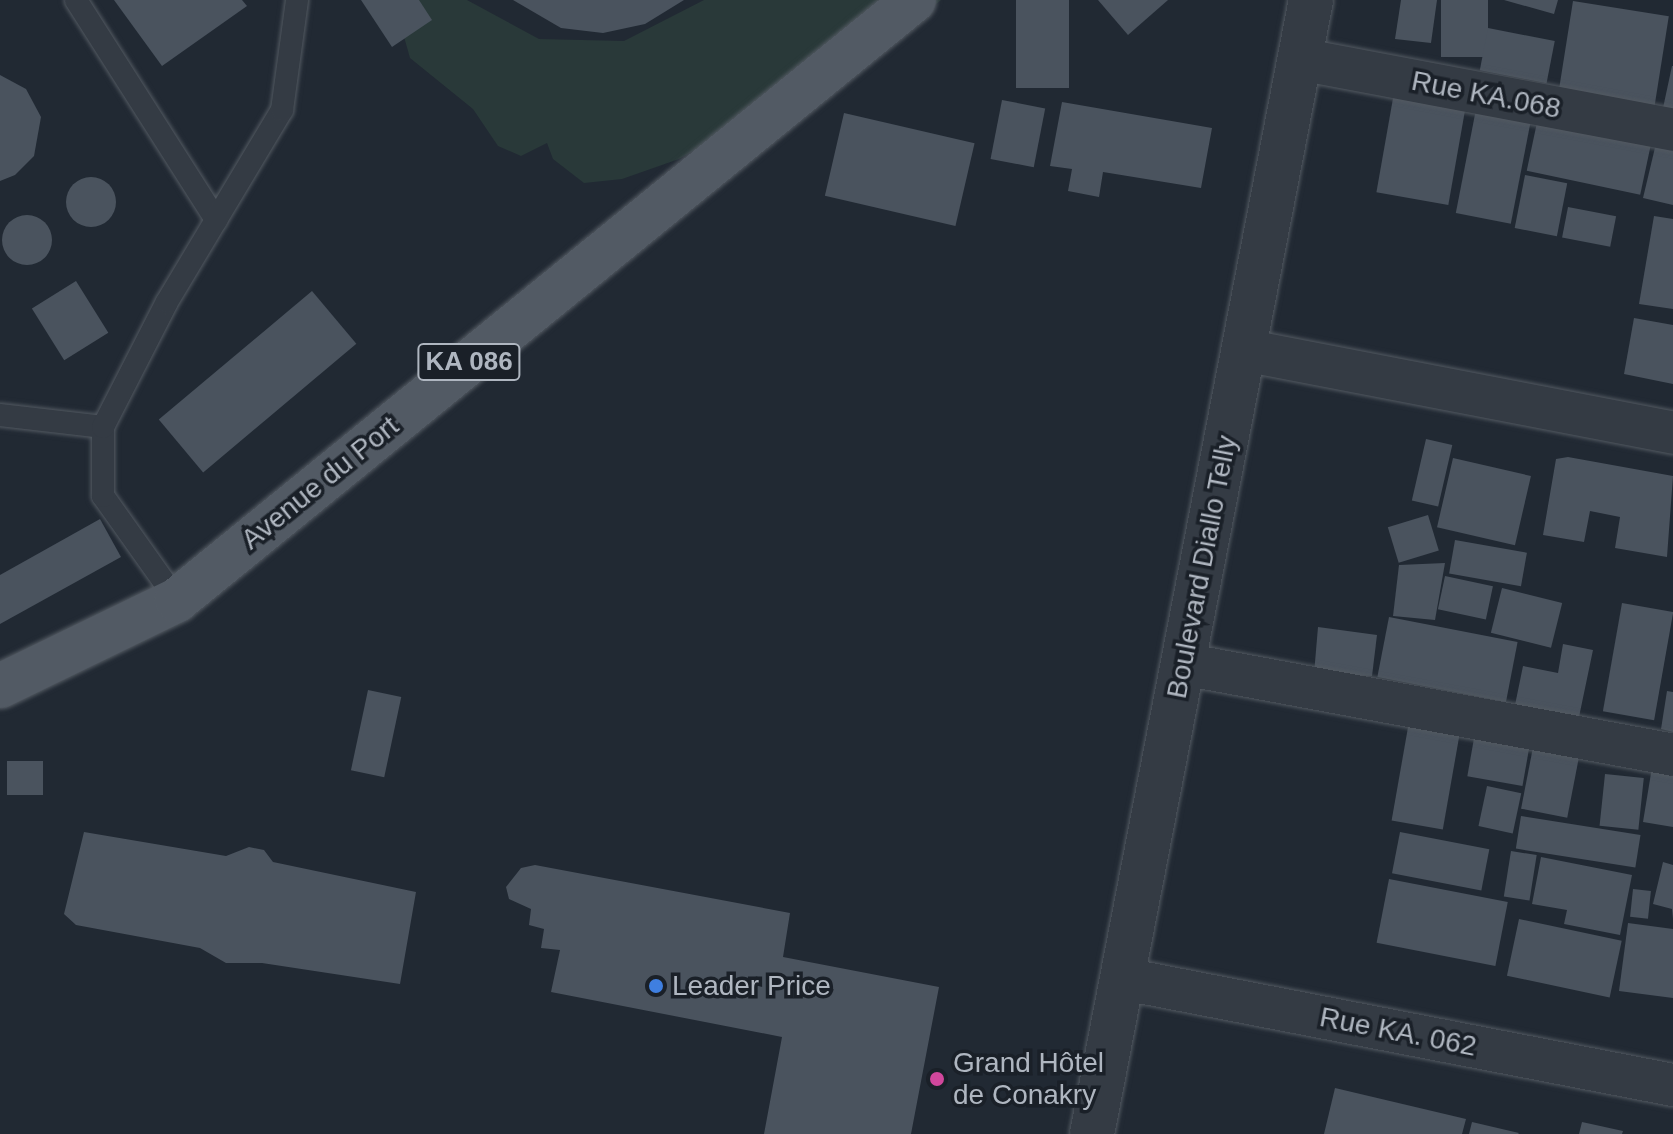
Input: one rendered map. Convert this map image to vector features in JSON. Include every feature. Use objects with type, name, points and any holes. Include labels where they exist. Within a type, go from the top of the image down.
[{"type":"main road","name":"Avenue du Port","points":[[0,686],[177,600],[914,0]]},
{"type":"street","name":"Boulevard Diallo Telly","points":[[1092,1134],[1311,0]]},
{"type":"street","name":"Rue KA.068","points":[[1299,59],[1673,130]]},
{"type":"street","points":[[1244,350],[1673,433]]},
{"type":"street","points":[[1183,664],[1673,755]]},
{"type":"street","name":"Rue KA. 062","points":[[1124,979],[1673,1085]]},
{"type":"lane","points":[[76,0],[216,220]]},
{"type":"lane","points":[[177,600],[103,496],[103,427],[216,220],[282,110],[297,0]]},
{"type":"lane","points":[[0,415],[103,427]]},
{"type":"shaded area","points":[[404,0],[467,0],[539,39],[624,41],[704,0],[941,0],[899,36],[679,159],[622,179],[584,183],[553,159],[547,143],[521,156],[498,146],[473,109],[410,58],[397,12]]},
{"type":"building","points":[[114,0],[242,0],[247,6],[162,66]]},
{"type":"building","points":[[361,0],[419,0],[432,20],[392,47]]},
{"type":"building","points":[[513,0],[684,0],[645,24],[603,33],[561,28]]},
{"type":"building","points":[[1016,0],[1069,0],[1069,88],[1016,88]]},
{"type":"building","points":[[1098,0],[1168,0],[1128,35]]},
{"type":"building","points":[[1401,0],[1437,0],[1431,43],[1395,39]]},
{"type":"building","points":[[1441,0],[1488,0],[1488,57],[1441,57]]},
{"type":"building","points":[[1504,0],[1558,0],[1554,14]]},
{"type":"building","points":[[1573,1],[1669,16],[1655,106],[1559,91]]},
{"type":"building","points":[[1488,28],[1555,41],[1547,83],[1480,70]]},
{"type":"building","points":[[1673,66],[1673,110],[1663,108]]},
{"type":"building","points":[[0,75],[26,89],[41,117],[34,156],[15,175],[0,181]]},
{"type":"building","points":[[1395,87],[1467,100],[1448,205],[1376,192]]},
{"type":"building","points":[[1002,100],[1045,108],[1034,167],[991,159]]},
{"type":"building","points":[[1062,102],[1212,128],[1201,188],[1103,172],[1099,197],[1068,191],[1072,169],[1050,166]]},
{"type":"building","points":[[1477,104],[1532,115],[1511,224],[1456,213]]},
{"type":"building","points":[[844,113],[975,143],[955,226],[825,196]]},
{"type":"building","points":[[1539,113],[1652,137],[1640,195],[1527,171]]},
{"type":"building","points":[[1658,135],[1673,138],[1673,205],[1643,198]]},
{"type":"building","points":[[1525,175],[1567,183],[1557,236],[1515,228]]},
{"type":"building","points":[[91,177],[109,184],[116,202],[109,220],[91,227],[73,220],[66,202],[73,184]]},
{"type":"building","points":[[1568,207],[1616,216],[1610,247],[1562,237]]},
{"type":"building","points":[[27,215],[45,222],[52,240],[45,258],[27,265],[9,258],[2,240],[9,222]]},
{"type":"building","points":[[1654,216],[1673,219],[1673,309],[1639,304]]},
{"type":"building","points":[[76,281],[108,333],[64,360],[32,309]]},
{"type":"building","points":[[312,291],[356,344],[203,472],[159,420]]},
{"type":"building","points":[[1634,318],[1673,325],[1673,384],[1624,374]]},
{"type":"building","points":[[1426,439],[1452,445],[1438,506],[1412,500]]},
{"type":"building","points":[[1568,457],[1673,476],[1667,557],[1615,548],[1620,517],[1590,511],[1584,542],[1543,535],[1556,459]]},
{"type":"building","points":[[1453,458],[1531,476],[1515,545],[1437,527]]},
{"type":"building","points":[[1428,515],[1439,550],[1399,563],[1388,527]]},
{"type":"building","points":[[100,519],[121,557],[0,624],[0,575]]},
{"type":"building","points":[[1455,540],[1527,553],[1521,586],[1449,573]]},
{"type":"building","points":[[1445,563],[1435,620],[1393,616],[1399,565]]},
{"type":"building","points":[[1445,576],[1493,586],[1486,619],[1438,609]]},
{"type":"building","points":[[1502,588],[1562,603],[1551,648],[1491,633]]},
{"type":"building","points":[[1622,603],[1673,612],[1654,720],[1603,711]]},
{"type":"building","points":[[1389,617],[1518,642],[1506,702],[1377,677]]},
{"type":"building","points":[[1318,627],[1377,635],[1372,676],[1314,674]]},
{"type":"building","points":[[1563,644],[1593,650],[1579,717],[1515,705],[1523,666],[1558,673]]},
{"type":"building","points":[[368,690],[401,697],[384,777],[351,770]]},
{"type":"building","points":[[1667,691],[1673,692],[1673,732],[1661,729]]},
{"type":"building","points":[[1410,716],[1461,725],[1443,829],[1392,820]]},
{"type":"building","points":[[1476,727],[1531,737],[1522,786],[1467,776]]},
{"type":"building","points":[[1535,737],[1581,746],[1567,818],[1521,809]]},
{"type":"building","points":[[7,761],[43,761],[43,795],[7,795]]},
{"type":"building","points":[[1653,761],[1673,765],[1673,827],[1643,822]]},
{"type":"building","points":[[1605,774],[1644,778],[1638,830],[1600,826]]},
{"type":"building","points":[[1487,786],[1521,793],[1513,833],[1478,826]]},
{"type":"building","points":[[1521,816],[1641,835],[1635,868],[1516,849]]},
{"type":"building","points":[[84,832],[226,856],[249,847],[264,850],[273,862],[416,892],[400,984],[262,963],[226,963],[200,948],[76,925],[64,914]]},
{"type":"building","points":[[1400,832],[1489,849],[1481,891],[1392,873]]},
{"type":"building","points":[[1511,851],[1537,855],[1529,901],[1504,896]]},
{"type":"building","points":[[1541,857],[1632,875],[1620,935],[1564,924],[1567,910],[1532,904]]},
{"type":"building","points":[[1663,862],[1673,865],[1673,919],[1672,909],[1653,904]]},
{"type":"building","points":[[535,865],[790,913],[783,957],[939,987],[911,1134],[764,1134],[782,1037],[551,992],[560,950],[541,948],[544,929],[529,925],[531,909],[509,899],[506,887],[521,868]]},
{"type":"building","points":[[1389,879],[1508,902],[1495,966],[1377,943]]},
{"type":"building","points":[[1633,889],[1651,891],[1648,919],[1630,917]]},
{"type":"building","points":[[1519,919],[1622,941],[1610,998],[1507,976]]},
{"type":"building","points":[[1628,923],[1673,929],[1673,998],[1619,991]]},
{"type":"building","points":[[1335,1088],[1466,1119],[1462,1134],[1324,1134]]},
{"type":"building","points":[[1472,1122],[1519,1133],[1469,1134]]},
{"type":"building","points":[[1582,1122],[1623,1131],[1622,1134],[1579,1134]]},
{"type":"place","name":"Leader Price","points":[[656,986]]},
{"type":"place","name":"Grand Hôtel de Conakry","points":[[937,1079]]}]
